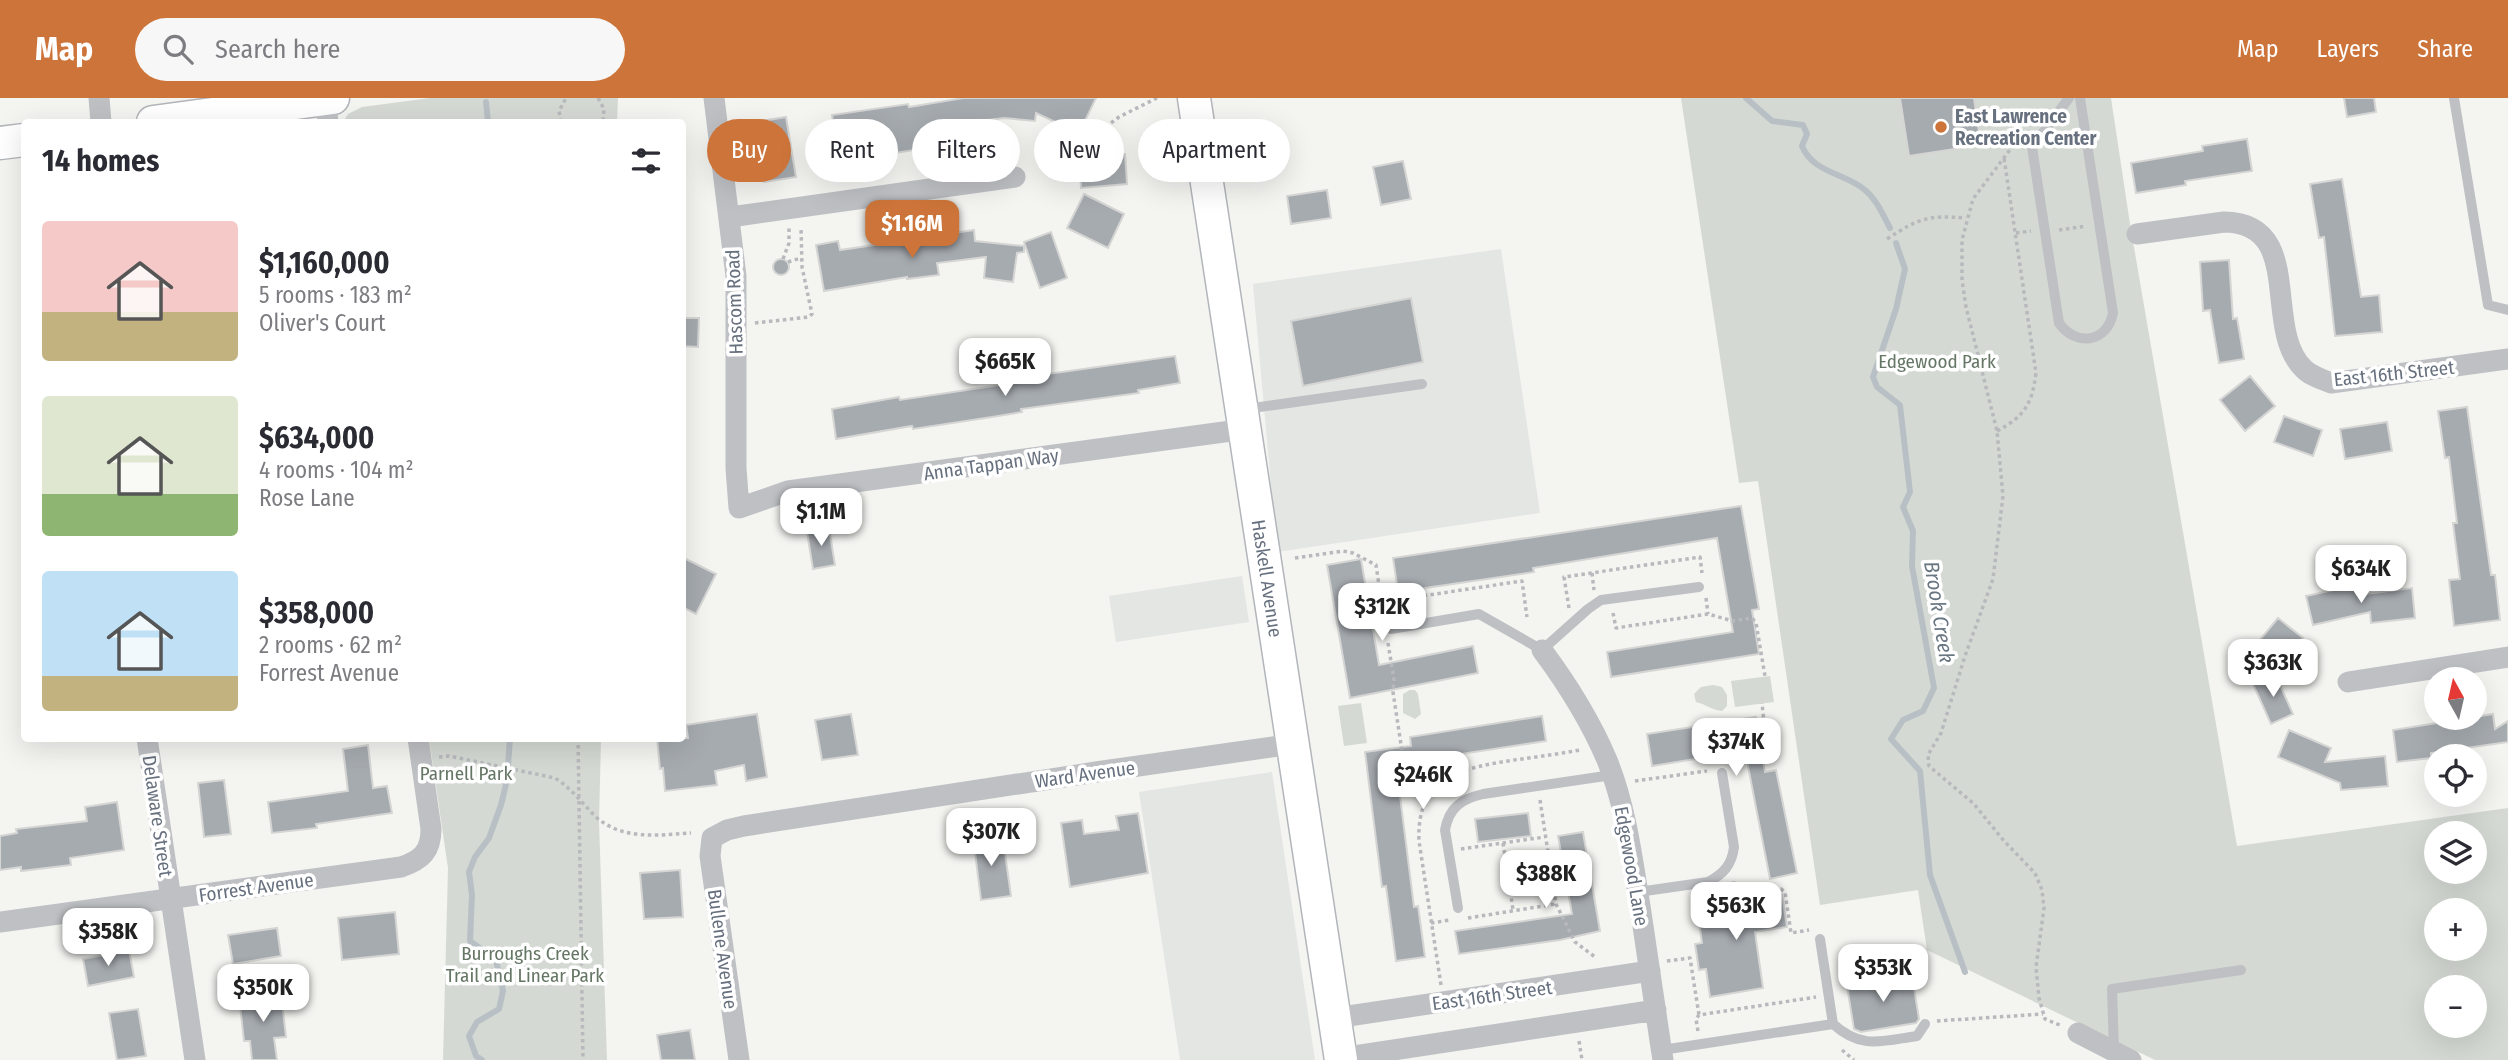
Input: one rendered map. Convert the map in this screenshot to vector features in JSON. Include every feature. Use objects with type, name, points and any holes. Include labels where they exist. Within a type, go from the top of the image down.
[{"type":"main road","name":"Haskell Avenue","points":[[1194,98],[1341,1059]]},
{"type":"main road","points":[[188,119],[328,107]]},
{"type":"main road","points":[[0,143],[21,140]]},
{"type":"street","points":[[99,98],[101,119]]},
{"type":"street","name":"Hascom Road","points":[[713,98],[736,276],[738,508]]},
{"type":"street","points":[[730,217],[979,182]]},
{"type":"street","name":"East 16th Street","points":[[2137,234],[2224,222],[2238,222],[2262,234],[2275,258],[2287,338],[2293,354],[2303,369],[2331,383],[2508,361]]},
{"type":"street","name":"Anna Tappan Way","points":[[738,508],[789,491],[1244,419]]},
{"type":"street","name":"Edgewood Lane","points":[[1542,650],[1573,692],[1612,775],[1630,838],[1638,892],[1659,966],[1656,1010],[1662,1055]]},
{"type":"street","points":[[2348,682],[2508,657]]},
{"type":"street","name":"Delaware Street","points":[[148,742],[195,1060]]},
{"type":"street","name":"Ward Avenue","points":[[712,838],[727,830],[744,826],[1293,744]]},
{"type":"street","name":"Forrest Avenue","points":[[0,922],[401,867],[416,862],[431,844],[420,749]]},
{"type":"street","name":"Bullene Avenue","points":[[712,838],[710,856],[739,1060]]},
{"type":"street","name":"East 16th Street","points":[[1335,1018],[1659,966]]},
{"type":"street","name":"East 16th Street","points":[[1341,1059],[1656,1010]]},
{"type":"street","points":[[2078,1034],[2127,1058]]},
{"type":"lane","points":[[2069,98],[2032,147],[2059,323],[2065,332],[2075,338],[2088,339],[2103,333],[2110,324],[2113,313],[2080,98]]},
{"type":"lane","points":[[2454,98],[2488,305],[2508,310]]},
{"type":"lane","points":[[1244,419],[1422,384]]},
{"type":"lane","points":[[1388,629],[1479,614],[1542,650],[1601,600],[1702,586]]},
{"type":"lane","points":[[1638,892],[1708,881],[1726,870],[1734,847],[1722,773]]},
{"type":"lane","points":[[1458,908],[1445,830],[1447,818],[1455,806],[1469,797],[1483,794],[1612,775]]},
{"type":"lane","points":[[1820,939],[1833,1024],[1845,1035],[1861,1042],[1883,1041],[1917,1036],[1925,1024]]},
{"type":"lane","points":[[2127,1058],[2112,989],[2241,970]]},
{"type":"lane","points":[[1662,1055],[1700,1045],[1833,1024]]},
{"type":"path","points":[[560,119],[559,111],[566,98]]},
{"type":"path","points":[[598,98],[604,109],[603,119]]},
{"type":"path","points":[[1116,119],[1157,98]]},
{"type":"path","points":[[2019,138],[1973,199],[1962,240],[1964,298],[1997,430],[2003,496],[1993,579],[1941,733],[1928,755],[1929,765],[1974,804],[2035,873],[2042,890],[2044,908],[2035,967],[2043,1014],[2045,1019],[2078,1034]]},
{"type":"path","points":[[1997,430],[2019,417],[2029,406],[2036,373],[2004,158]]},
{"type":"path","points":[[1887,239],[1917,221],[1931,217],[1966,218]]},
{"type":"path","points":[[2015,233],[2099,224]]},
{"type":"path","points":[[755,323],[810,317],[812,314],[802,258],[801,227]]},
{"type":"path","points":[[789,228],[786,260],[802,258]]},
{"type":"path","points":[[1295,558],[1343,551],[1376,565],[1388,629]]},
{"type":"path","points":[[1569,610],[1564,577],[1700,556],[1702,586],[1708,614]]},
{"type":"path","points":[[1382,602],[1522,581],[1527,617]]},
{"type":"path","points":[[1611,599],[1616,628],[1708,614],[1733,621],[1752,618],[1756,623],[1765,676]]},
{"type":"path","points":[[1388,641],[1407,783],[1426,800]]},
{"type":"path","points":[[578,742],[583,1060]]},
{"type":"path","points":[[420,749],[482,765],[555,779],[565,785],[604,824],[625,833],[691,833]]},
{"type":"path","points":[[1634,782],[1709,771]]},
{"type":"path","points":[[1537,786],[1556,904],[1575,942],[1595,957]]},
{"type":"path","points":[[1449,851],[1545,837]]},
{"type":"path","points":[[1503,843],[1513,911]]},
{"type":"path","points":[[1729,883],[1785,891],[1790,933],[1809,929],[1810,934],[1819,933],[1820,939]]},
{"type":"path","points":[[1431,923],[1556,904]]},
{"type":"path","points":[[1659,966],[1690,958],[1699,1014],[1696,1019],[1700,1045]]},
{"type":"path","points":[[1699,1014],[1828,995]]},
{"type":"path","points":[[1925,1024],[1952,1019],[2043,1014]]},
{"type":"shaded area","points":[[1501,249],[1540,513],[1277,552],[1253,284]]},
{"type":"shaded area","points":[[1242,576],[1249,622],[1116,642],[1109,596]]},
{"type":"shaded area","points":[[1272,772],[1315,1060],[1180,1060],[1139,792]]},
{"type":"green space","points":[[430,98],[618,98],[617,119],[345,119],[348,114],[362,107]]},
{"type":"green space","name":"Edgewood Park","points":[[1681,98],[2111,98],[2130,224],[2237,846],[2508,808],[2508,1060],[2155,1060],[1927,950],[1918,890],[1820,905],[1758,481],[1739,483]]},
{"type":"green space","points":[[1770,676],[1774,702],[1735,707],[1731,681]]},
{"type":"green space","points":[[1701,687],[1722,687],[1727,695],[1727,706],[1722,711],[1696,702],[1694,694]]},
{"type":"green space","points":[[1415,690],[1418,694],[1421,714],[1415,719],[1403,713],[1403,694]]},
{"type":"green space","points":[[1361,703],[1367,743],[1344,746],[1338,706]]},
{"type":"green space","name":"Burroughs Creek Trail and Linear Park","points":[[429,742],[601,742],[599,822],[607,1060],[443,1060],[448,868]]},
{"type":"building","points":[[963,98],[1096,98],[1086,119],[1049,119],[1036,113],[1034,121],[1004,118],[912,119],[912,150],[898,153],[898,119],[833,119],[832,115],[908,104],[909,107]]},
{"type":"building","name":"East Lawrence Recreation Center","points":[[1900,98],[1974,98],[1981,145],[1909,156]]},
{"type":"building","points":[[2344,98],[2374,98],[2376,112],[2347,117]]},
{"type":"building","points":[[2247,139],[2252,171],[2185,181],[2186,185],[2136,193],[2131,163],[2203,151],[2202,146]]},
{"type":"building","points":[[791,147],[796,177],[791,178]]},
{"type":"building","points":[[1124,154],[1127,184],[1081,188],[1081,182],[1124,182]]},
{"type":"building","points":[[1403,161],[1411,199],[1381,205],[1373,167]]},
{"type":"building","points":[[2342,179],[2361,297],[2379,295],[2382,332],[2335,336],[2324,237],[2319,238],[2310,184]]},
{"type":"building","points":[[1327,190],[1331,218],[1291,224],[1287,196]]},
{"type":"building","points":[[1084,194],[1124,214],[1108,248],[1067,228]]},
{"type":"building","points":[[974,230],[975,241],[1024,246],[1024,252],[1017,253],[1013,282],[984,278],[986,257],[937,263],[939,275],[907,277],[824,291],[816,245],[838,241],[840,250]]},
{"type":"building","points":[[1051,232],[1067,278],[1040,288],[1024,242]]},
{"type":"building","points":[[781,259],[787,261],[787,273],[781,275],[775,273],[773,267],[775,261]]},
{"type":"building","points":[[2229,260],[2233,319],[2237,318],[2244,359],[2219,363],[2210,310],[2203,311],[2200,262]]},
{"type":"building","points":[[1411,298],[1423,362],[1303,386],[1291,321]]},
{"type":"building","points":[[686,318],[699,318],[698,347],[686,346]]},
{"type":"building","points":[[1175,356],[1180,383],[1138,390],[1139,393],[1021,409],[1022,412],[992,417],[913,429],[912,426],[836,439],[832,409],[899,397],[900,400],[1027,381],[1026,377]]},
{"type":"building","points":[[2250,376],[2275,406],[2245,431],[2220,400]]},
{"type":"building","points":[[2467,407],[2500,620],[2454,626],[2449,580],[2460,579],[2453,523],[2457,523],[2449,457],[2445,458],[2438,411]]},
{"type":"building","points":[[2284,416],[2322,430],[2313,456],[2274,442]]},
{"type":"building","points":[[2387,422],[2392,451],[2345,459],[2340,429]]},
{"type":"building","points":[[1741,506],[1759,609],[1752,610],[1759,654],[1611,677],[1607,652],[1733,632],[1717,538],[1533,568],[1534,572],[1398,592],[1393,558]]},
{"type":"building","points":[[829,528],[835,565],[813,569],[807,532]]},
{"type":"building","points":[[686,559],[716,574],[696,614],[686,609]]},
{"type":"building","points":[[1361,559],[1379,665],[1473,646],[1478,673],[1350,698],[1327,565]]},
{"type":"building","points":[[2356,585],[2358,595],[2412,588],[2415,618],[2371,623],[2370,612],[2313,625],[2306,596]]},
{"type":"building","points":[[2278,618],[2303,638],[2273,672],[2249,653]]},
{"type":"building","points":[[2275,674],[2293,714],[2271,724],[2253,684]]},
{"type":"building","points":[[757,714],[767,777],[746,781],[744,765],[715,771],[717,785],[665,791],[657,742],[686,742],[686,725]]},
{"type":"building","points":[[851,714],[858,755],[822,760],[815,720]]},
{"type":"building","points":[[2493,714],[2495,729],[2508,721],[2508,742],[2487,745],[2424,744],[2424,759],[2397,762],[2393,730],[2424,725],[2424,730],[2487,730],[2487,715]]},
{"type":"building","points":[[1542,716],[1546,741],[1396,764],[1414,907],[1418,906],[1425,957],[1396,961],[1386,886],[1382,887],[1365,752],[1411,746],[1410,737]]},
{"type":"building","points":[[1756,717],[1765,772],[1776,770],[1797,873],[1770,879],[1745,751],[1652,766],[1647,734]]},
{"type":"building","points":[[2289,730],[2331,748],[2325,762],[2385,756],[2388,786],[2341,790],[2340,783],[2278,757]]},
{"type":"building","points":[[368,745],[373,788],[387,786],[392,813],[316,824],[317,828],[272,833],[268,802],[348,791],[343,749]]},
{"type":"building","points":[[224,780],[231,834],[204,837],[198,783]]},
{"type":"building","points":[[117,802],[124,850],[70,858],[71,865],[21,871],[21,867],[0,870],[0,836],[17,833],[16,829],[87,821],[85,807]]},
{"type":"building","points":[[1138,813],[1148,873],[1070,887],[1061,823],[1082,820],[1084,834],[1119,830],[1116,816]]},
{"type":"building","points":[[1528,813],[1531,836],[1478,842],[1475,819]]},
{"type":"building","points":[[1583,832],[1600,931],[1560,940],[1459,954],[1455,931],[1572,914],[1558,836]]},
{"type":"building","points":[[994,834],[996,848],[1004,846],[1011,896],[981,900],[973,837]]},
{"type":"building","points":[[680,870],[683,917],[644,919],[640,873]]},
{"type":"building","points":[[1782,895],[1787,927],[1755,932],[1763,988],[1710,997],[1706,969],[1699,970],[1695,944],[1702,943],[1697,908]]},
{"type":"building","points":[[395,912],[399,954],[342,960],[338,918]]},
{"type":"building","points":[[277,928],[281,956],[233,964],[228,935]]},
{"type":"building","points":[[129,950],[134,977],[88,986],[83,959]]},
{"type":"building","points":[[1912,975],[1919,1019],[1916,1023],[1861,1032],[1854,1029],[1847,986]]},
{"type":"building","points":[[281,992],[286,1037],[274,1038],[277,1060],[252,1060],[250,1041],[244,1041],[239,997]]},
{"type":"building","points":[[138,1009],[146,1056],[117,1060],[109,1013]]},
{"type":"building","points":[[690,1030],[695,1060],[661,1060],[657,1035]]},
{"type":"waterway","name":"Brook Creek","points":[[1746,98],[1772,121],[1803,125],[1807,134],[1802,146],[1807,155],[1821,167],[1865,190],[1890,228]]},
{"type":"waterway","points":[[486,102],[488,119]]},
{"type":"waterway","name":"Brook Creek","points":[[1896,243],[1905,269],[1896,309],[1873,377],[1877,387],[1900,405],[1910,492],[1903,507],[1913,531],[1912,566],[1934,688],[1923,711],[1903,720],[1891,739],[1920,771],[1930,875],[1965,972]]},
{"type":"waterway","points":[[482,1060],[476,1056],[469,1036],[477,1022],[499,1009],[503,991],[496,960],[470,941],[472,895],[469,872],[475,857],[489,838],[501,805],[507,780],[510,742]]},
{"type":"place","name":"East Lawrence Recreation Center","points":[[1941,127]]},
{"type":"park label","name":"Parnell Park","points":[[466,773]]}]
